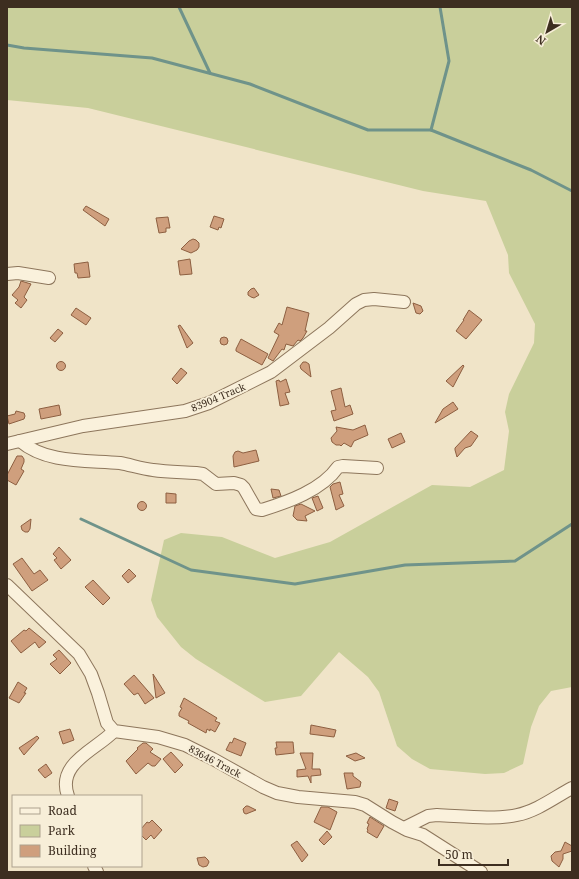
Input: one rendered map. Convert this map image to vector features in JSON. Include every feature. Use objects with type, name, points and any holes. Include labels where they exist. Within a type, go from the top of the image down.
[{"type":"street","points":[[7,274],[18,273],[49,278]]},
{"type":"street","name":"83904 Track","points":[[7,444],[83,426],[185,411],[209,403],[259,379],[274,370],[329,328],[356,304],[364,300],[374,299],[404,302]]},
{"type":"street","points":[[20,441],[28,447],[60,458],[122,464],[154,471],[196,473],[203,474],[216,484],[237,483],[244,488],[256,508],[262,510],[304,494],[333,474],[338,467],[377,468]]},
{"type":"street","points":[[7,585],[79,654],[98,693],[107,723],[114,731],[107,739],[75,762],[70,770],[66,783],[68,795]]},
{"type":"street","name":"83646 Track","points":[[114,731],[158,737],[185,745],[213,758],[263,787],[278,793],[298,797],[355,802],[365,805],[404,828],[423,835],[481,872]]},
{"type":"street","points":[[404,828],[428,816],[517,815],[530,811],[572,788]]},
{"type":"green space","points":[[7,7],[572,7],[572,687],[551,691],[539,706],[531,727],[523,764],[504,773],[485,774],[430,769],[412,759],[397,746],[379,692],[368,677],[339,652],[301,696],[265,702],[196,659],[181,647],[157,617],[151,600],[164,540],[181,533],[222,537],[275,558],[330,542],[432,485],[470,487],[504,470],[509,431],[505,412],[509,394],[534,343],[535,324],[509,273],[508,255],[486,201],[423,191],[88,108],[7,100]]},
{"type":"building","points":[[86,206],[109,219],[105,226],[83,210]]},
{"type":"building","points":[[214,216],[224,219],[221,228],[219,227],[218,230],[210,227]]},
{"type":"building","points":[[168,217],[170,228],[166,228],[166,232],[159,233],[156,218]]},
{"type":"building","points":[[193,239],[199,243],[197,250],[191,253],[181,249],[189,241]]},
{"type":"building","points":[[190,259],[192,274],[180,275],[178,261]]},
{"type":"building","points":[[88,262],[90,277],[78,278],[77,273],[75,273],[74,264]]},
{"type":"building","points":[[21,281],[31,284],[24,297],[27,300],[21,308],[15,303],[18,300],[12,295],[19,287]]},
{"type":"building","points":[[254,288],[259,295],[254,298],[248,295],[248,292]]},
{"type":"building","points":[[413,303],[421,306],[423,311],[420,314],[416,313]]},
{"type":"building","points":[[287,307],[309,313],[305,331],[307,331],[303,338],[300,341],[298,340],[293,346],[286,344],[284,350],[282,349],[273,361],[268,358],[279,335],[274,332],[279,323],[282,325]]},
{"type":"building","points":[[76,308],[91,318],[86,325],[71,315]]},
{"type":"building","points":[[469,310],[482,320],[466,339],[456,331]]},
{"type":"building","points":[[180,325],[193,343],[187,348],[178,326]]},
{"type":"building","points":[[58,329],[63,333],[55,342],[50,338]]},
{"type":"building","points":[[224,337],[227,338],[227,344],[224,345],[221,344],[220,341],[221,338]]},
{"type":"building","points":[[241,339],[268,354],[262,365],[236,351]]},
{"type":"building","points":[[59,362],[63,362],[65,366],[63,370],[59,370],[57,368],[57,364]]},
{"type":"building","points":[[303,362],[309,364],[311,377],[301,369],[300,366]]},
{"type":"building","points":[[463,365],[464,366],[453,387],[446,381]]},
{"type":"building","points":[[181,368],[187,373],[177,384],[172,379]]},
{"type":"building","points":[[286,379],[290,392],[285,393],[289,404],[280,406],[276,381],[279,380],[280,382]]},
{"type":"building","points":[[341,388],[345,407],[350,405],[353,414],[334,421],[331,411],[336,410],[331,391]]},
{"type":"building","points":[[453,402],[458,409],[435,423],[443,409]]},
{"type":"building","points":[[59,405],[61,415],[41,419],[39,409]]},
{"type":"building","points":[[16,411],[24,413],[24,419],[9,424],[7,416],[15,414]]},
{"type":"building","points":[[365,425],[368,435],[354,441],[351,447],[344,443],[341,446],[332,442],[331,438],[337,431],[336,427],[353,430]]},
{"type":"building","points":[[471,431],[478,436],[471,446],[465,448],[457,457],[455,448]]},
{"type":"building","points":[[401,433],[405,442],[392,448],[388,439]]},
{"type":"building","points":[[256,450],[259,461],[234,467],[233,456],[235,452],[238,451],[243,453]]},
{"type":"building","points":[[17,456],[22,456],[24,459],[21,469],[24,471],[16,485],[7,480],[7,475]]},
{"type":"building","points":[[340,482],[343,494],[339,495],[344,506],[336,510],[330,487],[333,484]]},
{"type":"building","points":[[271,489],[279,490],[281,496],[273,498]]},
{"type":"building","points":[[166,493],[176,494],[176,503],[166,503]]},
{"type":"building","points":[[318,496],[323,508],[317,511],[312,498]]},
{"type":"building","points":[[140,502],[144,502],[146,506],[144,510],[140,510],[138,508],[138,504]]},
{"type":"building","points":[[301,504],[315,511],[305,516],[307,521],[297,520],[293,516],[295,506]]},
{"type":"building","points":[[31,519],[30,529],[28,532],[25,532],[22,530],[21,526]]},
{"type":"building","points":[[59,547],[71,560],[61,569],[54,560],[57,558],[53,554]]},
{"type":"building","points":[[22,558],[34,574],[40,570],[48,580],[32,591],[13,564]]},
{"type":"building","points":[[129,569],[136,576],[128,583],[122,576]]},
{"type":"building","points":[[93,580],[110,598],[103,605],[85,587]]},
{"type":"building","points":[[29,628],[46,642],[39,648],[35,642],[21,653],[11,641],[24,630],[26,631]]},
{"type":"building","points":[[59,650],[71,663],[60,674],[50,664],[57,659],[53,655]]},
{"type":"building","points":[[153,674],[165,693],[156,698]]},
{"type":"building","points":[[134,675],[154,698],[145,704],[138,693],[134,695],[124,684]]},
{"type":"building","points":[[18,682],[27,688],[24,693],[26,693],[19,703],[9,698]]},
{"type":"building","points":[[184,698],[217,718],[215,721],[220,723],[215,732],[207,729],[206,733],[179,716],[182,708],[180,707]]},
{"type":"building","points":[[311,725],[336,730],[334,737],[310,734]]},
{"type":"building","points":[[70,729],[74,740],[63,744],[59,732]]},
{"type":"building","points":[[37,736],[39,738],[24,755],[19,748]]},
{"type":"building","points":[[234,738],[246,743],[241,756],[226,750]]},
{"type":"building","points":[[276,742],[293,742],[294,753],[276,755]]},
{"type":"building","points":[[143,743],[146,743],[153,749],[150,752],[161,759],[155,766],[148,763],[136,774],[126,761]]},
{"type":"building","points":[[171,752],[183,765],[175,773],[163,759]]},
{"type":"building","points":[[300,753],[313,753],[312,769],[320,769],[321,775],[311,776],[311,783],[308,776],[297,777],[297,770],[306,769]]},
{"type":"building","points":[[356,753],[365,758],[355,761],[346,756]]},
{"type":"building","points":[[46,764],[52,773],[45,778],[38,770]]},
{"type":"building","points":[[344,773],[353,773],[353,776],[361,782],[360,787],[347,789]]},
{"type":"building","points":[[389,799],[398,802],[395,811],[386,808]]},
{"type":"building","points":[[246,806],[256,810],[246,814],[244,813],[243,809]]},
{"type":"building","points":[[321,807],[328,807],[337,812],[330,830],[314,822]]},
{"type":"building","points":[[370,817],[384,826],[377,838],[367,832],[369,824],[367,823]]},
{"type":"building","points":[[152,820],[162,830],[154,839],[151,835],[146,840],[142,836],[142,828],[147,822],[149,823]]},
{"type":"building","points":[[327,831],[332,837],[324,845],[319,840]]},
{"type":"building","points":[[297,841],[308,855],[302,862],[291,845]]},
{"type":"building","points":[[565,842],[572,846],[572,851],[563,854],[563,859],[559,867],[552,861],[551,856],[555,852],[561,851]]},
{"type":"building","points":[[205,857],[209,862],[207,866],[203,867],[199,865],[197,858]]},
{"type":"waterway","points":[[179,7],[210,73]]},
{"type":"waterway","points":[[431,130],[449,61],[440,7]]},
{"type":"waterway","points":[[7,45],[24,48],[152,58],[250,84],[368,130],[431,130],[531,170],[572,191]]},
{"type":"waterway","points":[[81,519],[191,570],[295,584],[405,565],[515,561],[572,524]]}]
